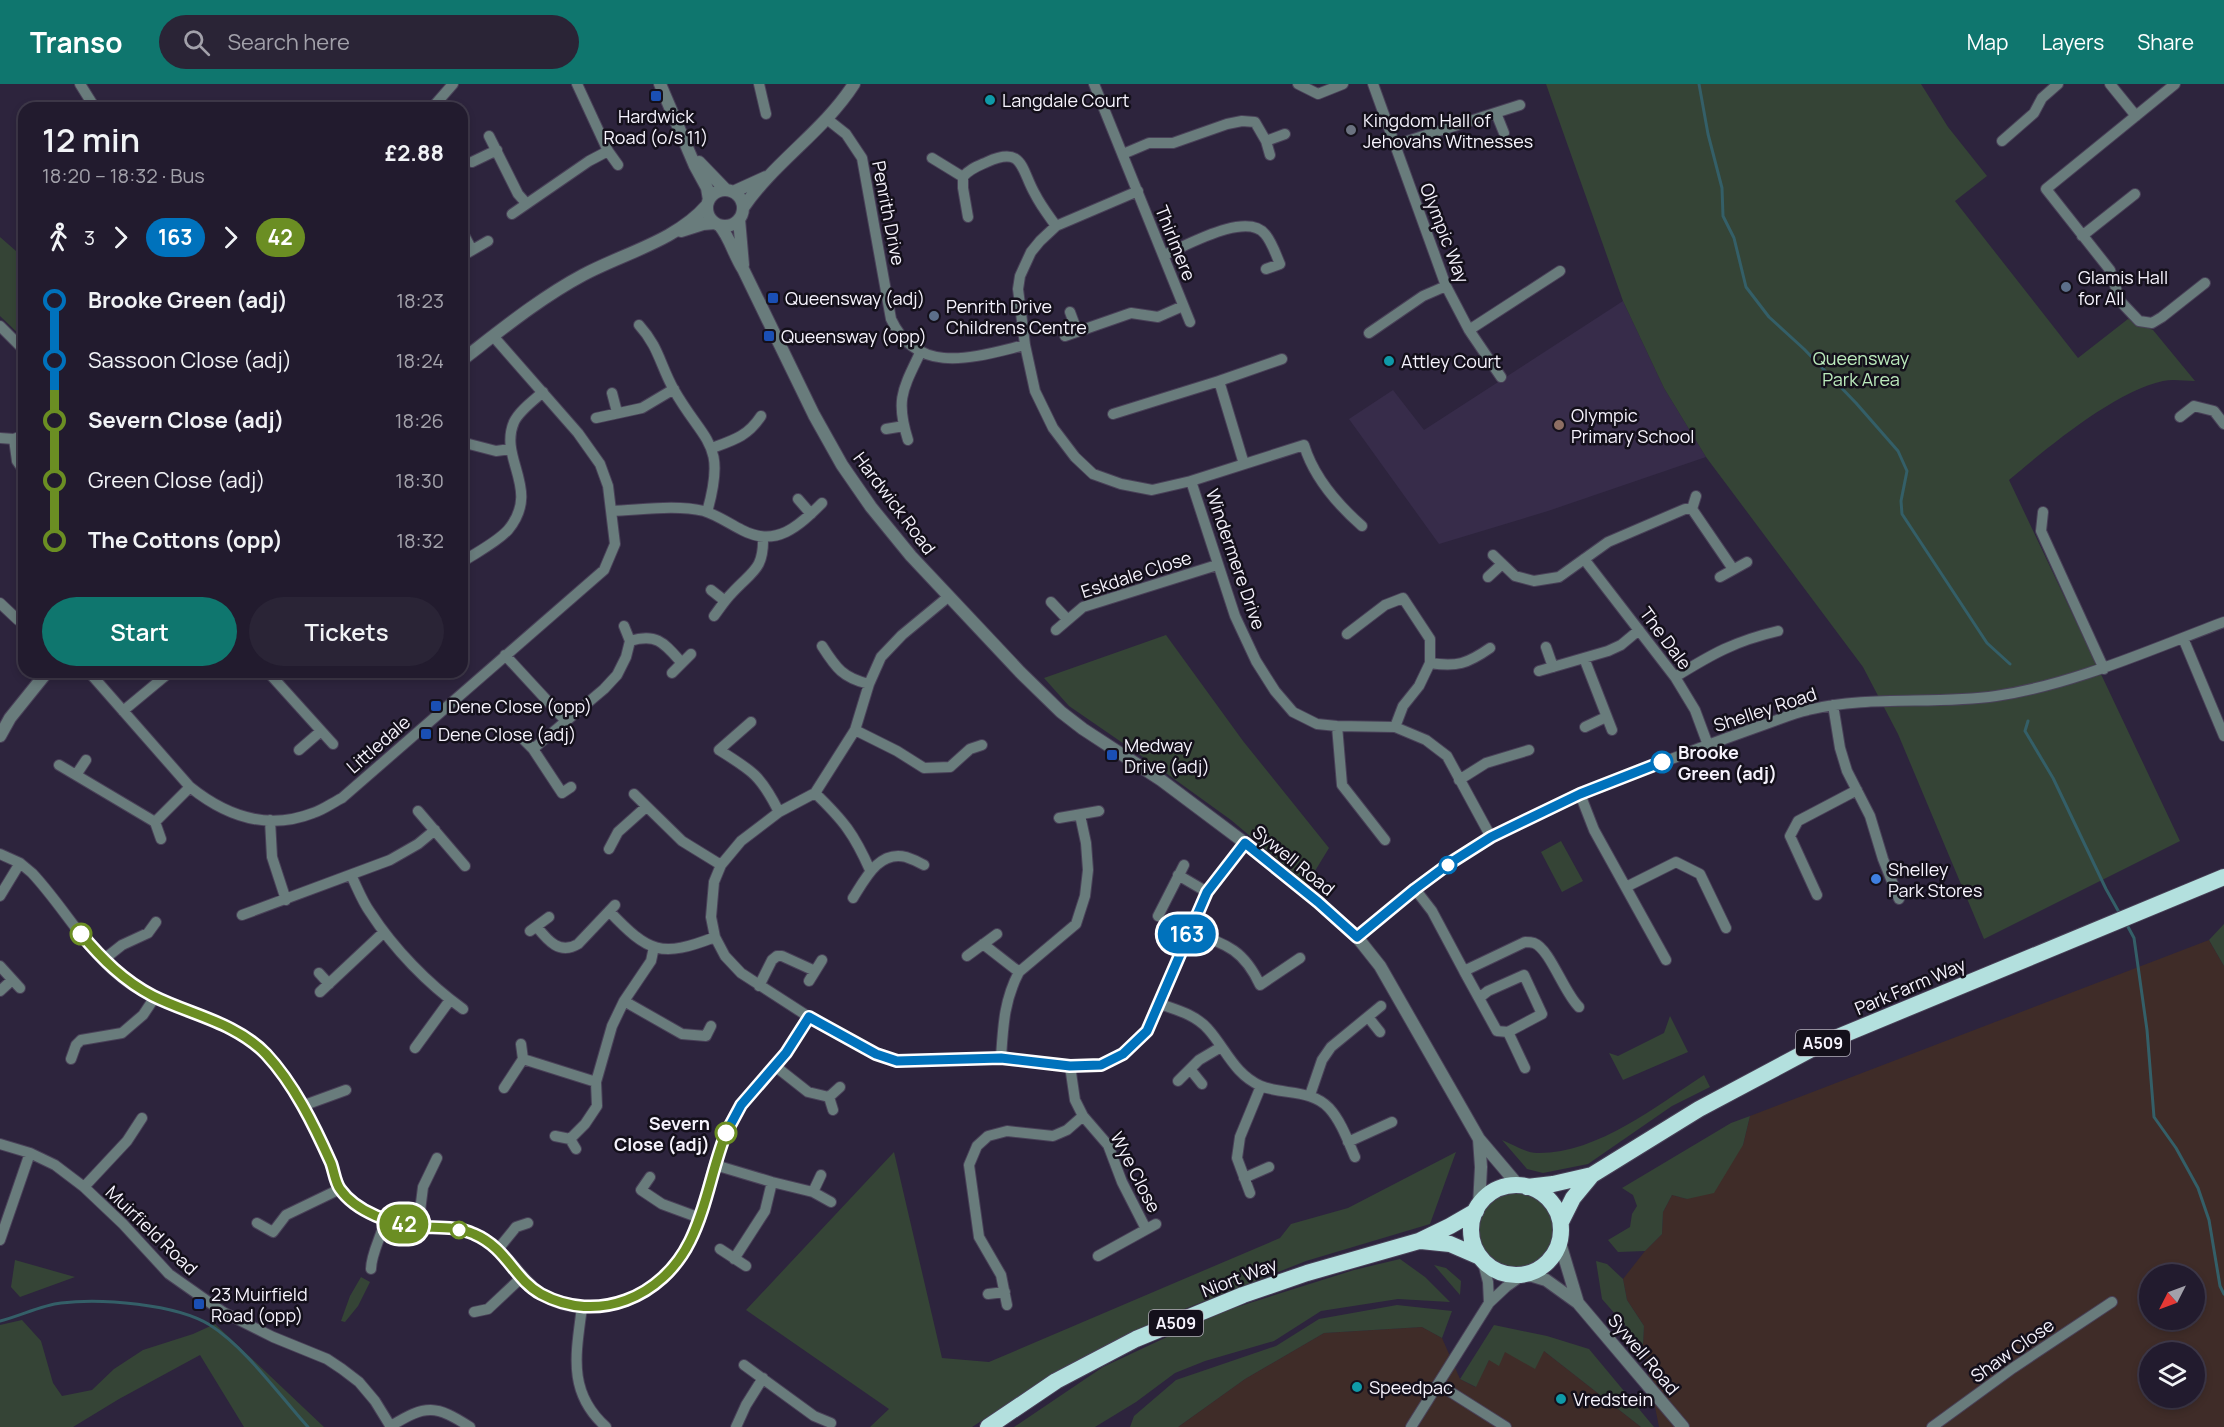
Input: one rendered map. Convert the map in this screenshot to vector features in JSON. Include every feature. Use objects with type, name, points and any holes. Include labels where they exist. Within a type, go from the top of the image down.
[{"type":"highway","name":"Park Farm Way","points":[[1522,1186],[1553,1184],[1592,1175],[1699,1109],[1821,1044],[2224,877]]},
{"type":"highway","name":"Park Farm Way","points":[[1561,1222],[1573,1198],[1592,1175]]},
{"type":"highway","points":[[1522,1186],[1539,1192],[1557,1210],[1561,1222],[1560,1244],[1555,1254],[1538,1270],[1525,1275],[1499,1272],[1481,1258],[1474,1246],[1471,1234],[1477,1208],[1484,1199],[1500,1188],[1522,1186]]},
{"type":"highway","name":"Niort Way","points":[[988,1427],[1056,1381],[1136,1340],[1243,1295],[1307,1272],[1419,1241],[1450,1226],[1477,1208]]},
{"type":"highway","name":"Niort Way","points":[[1419,1241],[1450,1244],[1481,1258]]},
{"type":"street","points":[[80,84],[91,102]]},
{"type":"street","points":[[437,102],[453,84]]},
{"type":"street","points":[[577,84],[608,151],[618,165]]},
{"type":"street","points":[[660,84],[706,188],[708,215],[717,224]]},
{"type":"street","points":[[760,84],[766,114]]},
{"type":"street","points":[[468,355],[583,275],[674,232],[703,224],[730,225],[741,214],[767,177],[827,119],[854,84]]},
{"type":"street","points":[[1094,84],[1138,191]]},
{"type":"street","points":[[1298,84],[1318,94],[1343,84]]},
{"type":"street","name":"Olympic Way","points":[[1373,84],[1446,286],[1469,330],[1501,377]]},
{"type":"street","points":[[2002,141],[2034,113],[2042,98],[2058,84]]},
{"type":"street","points":[[2110,84],[2136,116]]},
{"type":"street","points":[[2175,84],[2046,189],[2110,270],[2121,301],[2139,321],[2152,323],[2162,318],[2205,283]]},
{"type":"street","points":[[1395,146],[1520,105]]},
{"type":"street","points":[[1496,113],[1504,134]]},
{"type":"street","name":"Penrith Drive","points":[[827,119],[846,134],[862,158],[891,319],[897,331],[907,342],[921,351],[932,357],[946,360],[977,357],[1025,345]]},
{"type":"street","points":[[1123,154],[1149,143],[1173,143],[1227,123],[1242,121],[1255,122],[1266,141],[1270,155]]},
{"type":"street","points":[[1266,141],[1285,134]]},
{"type":"street","points":[[489,136],[518,194],[526,203]]},
{"type":"street","points":[[472,162],[497,150]]},
{"type":"street","points":[[513,214],[589,161],[608,151]]},
{"type":"street","points":[[691,155],[729,191],[740,198],[741,214]]},
{"type":"street","points":[[963,177],[976,167],[1000,156],[1017,159],[1024,168],[1033,192],[1056,226]]},
{"type":"street","points":[[932,158],[963,177]]},
{"type":"street","points":[[674,232],[698,215],[715,192],[729,191],[767,177]]},
{"type":"street","points":[[963,177],[968,217]]},
{"type":"street","name":"Windermere Drive","points":[[1138,191],[1056,226],[1031,252],[1020,276],[1019,311],[1025,345],[1035,391],[1053,428],[1075,457],[1093,474],[1121,484],[1152,490],[1191,481],[1235,616],[1256,661],[1275,691],[1293,712],[1317,724],[1395,727],[1426,740],[1447,756],[1491,837]]},
{"type":"street","name":"Thirlmere","points":[[1138,191],[1190,322]]},
{"type":"street","points":[[2082,236],[2135,194]]},
{"type":"street","name":"Hardwick Road","points":[[741,214],[743,269]]},
{"type":"street","name":"Hardwick Road","points":[[717,224],[726,233],[735,257],[814,415],[842,465],[870,507],[948,597],[1044,696]]},
{"type":"street","points":[[1164,255],[1231,227],[1252,226],[1264,233],[1280,264],[1266,269]]},
{"type":"street","points":[[468,252],[488,241]]},
{"type":"street","points":[[1469,330],[1560,271]]},
{"type":"street","points":[[1369,333],[1423,296],[1446,286]]},
{"type":"street","name":"Thirlmere","points":[[1065,336],[1131,313],[1158,317],[1183,306]]},
{"type":"street","points":[[1070,312],[1077,331]]},
{"type":"street","points":[[639,325],[652,340],[674,389],[712,448],[716,469],[715,486],[707,512]]},
{"type":"street","points":[[0,326],[18,344]]},
{"type":"street","name":"Littledale","points":[[94,678],[190,787],[209,802],[228,812],[248,818],[294,819],[314,813],[342,798],[604,570],[615,543],[608,486],[590,446],[493,336]]},
{"type":"street","points":[[908,440],[901,397],[921,351]]},
{"type":"street","points":[[1113,414],[1219,381],[1282,358]]},
{"type":"street","points":[[1219,381],[1244,464]]},
{"type":"street","points":[[596,418],[642,408],[674,389]]},
{"type":"street","points":[[468,558],[507,530],[520,507],[521,482],[511,449],[511,436],[515,421],[543,392]]},
{"type":"street","points":[[612,393],[617,412]]},
{"type":"street","points":[[2180,417],[2194,406],[2214,411],[2224,424]]},
{"type":"street","points":[[712,448],[735,440],[753,428],[761,416]]},
{"type":"street","points":[[886,429],[904,426]]},
{"type":"street","points":[[0,438],[18,437]]},
{"type":"street","points":[[468,444],[496,452],[511,449]]},
{"type":"street","points":[[1191,481],[1304,445],[1315,472],[1346,512],[1362,526]]},
{"type":"street","points":[[1692,509],[1696,496]]},
{"type":"street","points":[[798,499],[811,514]]},
{"type":"street","points":[[611,511],[688,508],[707,512],[745,532],[763,537],[780,535],[797,527],[822,503]]},
{"type":"street","points":[[1494,555],[1515,576],[1534,581],[1559,578],[1608,542],[1685,509],[1692,509]]},
{"type":"street","points":[[1692,509],[1733,569]]},
{"type":"street","points":[[2043,512],[2041,531],[2103,669]]},
{"type":"street","points":[[714,616],[724,601],[752,575],[760,564],[764,554],[763,537]]},
{"type":"street","name":"The Dale","points":[[1584,559],[1675,677],[1695,710],[1708,745]]},
{"type":"street","points":[[1720,577],[1747,562]]},
{"type":"street","points":[[1488,577],[1502,564]]},
{"type":"street","name":"Eskdale Close","points":[[1056,630],[1083,607],[1217,565]]},
{"type":"street","points":[[711,590],[724,601]]},
{"type":"street","points":[[948,597],[902,635],[882,657],[869,684],[855,730],[815,793],[779,812],[741,841],[721,865],[714,882],[711,917],[715,937],[725,956],[741,973],[809,1017],[876,1054],[897,1061],[1001,1058],[1070,1066],[1101,1065],[1123,1054],[1147,1031],[1188,931],[1207,892],[1245,843]]},
{"type":"street","points":[[1347,634],[1386,605],[1403,598],[1430,639],[1430,663],[1419,686],[1403,706],[1395,727]]},
{"type":"street","name":"Eskdale Close","points":[[1051,602],[1067,619]]},
{"type":"street","points":[[2,608],[18,620]]},
{"type":"street","name":"Shelley Road","points":[[1357,937],[1415,889],[1491,837],[1580,794],[1708,745],[1807,710],[1833,705],[1996,696],[2043,686],[2103,669],[2224,622]]},
{"type":"street","points":[[533,749],[604,689],[617,675],[626,657],[630,641],[624,626]]},
{"type":"street","points":[[1539,671],[1621,645],[1639,630]]},
{"type":"street","points":[[1675,677],[1715,652],[1752,637],[1778,631]]},
{"type":"street","points":[[630,641],[644,637],[656,639],[681,662]]},
{"type":"street","points":[[2183,638],[2224,736]]},
{"type":"street","points":[[822,646],[834,664],[851,680],[869,684]]},
{"type":"street","points":[[1546,646],[1552,667]]},
{"type":"street","points":[[1430,663],[1450,666],[1474,660],[1490,648]]},
{"type":"street","points":[[672,673],[691,654]]},
{"type":"street","points":[[505,655],[565,720]]},
{"type":"street","points":[[1584,658],[1612,730]]},
{"type":"street","points":[[0,736],[10,718],[42,678]]},
{"type":"street","points":[[123,711],[163,678]]},
{"type":"street","points":[[273,678],[333,744]]},
{"type":"street","name":"Sywell Road","points":[[1044,696],[1083,729],[1161,780],[1245,843],[1357,937],[1380,966],[1479,1139],[1522,1186]]},
{"type":"street","points":[[1833,705],[1840,748],[1847,771],[1870,816],[1883,859],[1899,899]]},
{"type":"street","points":[[1585,727],[1606,717]]},
{"type":"street","points":[[751,722],[719,750],[751,770],[767,787],[779,812]]},
{"type":"street","points":[[1337,726],[1342,785],[1385,840]]},
{"type":"street","points":[[855,730],[897,751],[924,768],[950,767],[970,749],[982,745]]},
{"type":"street","points":[[299,750],[321,731]]},
{"type":"street","points":[[524,740],[533,749],[562,793],[571,787]]},
{"type":"street","points":[[1459,780],[1486,763],[1528,750]]},
{"type":"street","points":[[76,775],[86,760]]},
{"type":"street","points":[[59,765],[155,822],[161,839]]},
{"type":"street","points":[[155,822],[190,787]]},
{"type":"street","points":[[1817,895],[1790,836],[1798,821],[1857,790]]},
{"type":"street","points":[[815,793],[841,818],[856,838],[870,870]]},
{"type":"street","points":[[634,794],[682,841],[721,865]]},
{"type":"street","points":[[1580,794],[1594,830],[1666,960]]},
{"type":"street","points":[[609,849],[618,832],[646,807]]},
{"type":"street","points":[[418,811],[465,866]]},
{"type":"street","points":[[1059,818],[1099,811]]},
{"type":"street","points":[[1001,1058],[1004,1010],[1019,972],[1076,924],[1085,896],[1088,870],[1086,843],[1080,815]]},
{"type":"street","points":[[270,820],[272,858],[286,900]]},
{"type":"street","points":[[242,915],[390,860],[418,844],[435,830]]},
{"type":"street","points":[[0,854],[20,863],[43,885],[103,960],[129,982],[155,997],[236,1030],[264,1053],[285,1077],[302,1106],[340,1189],[362,1209],[385,1221],[418,1227],[447,1227],[473,1233],[499,1248],[536,1291],[556,1302],[582,1307],[610,1305],[633,1298],[674,1266],[700,1218],[732,1121],[741,1105],[786,1053],[809,1017]]},
{"type":"street","points":[[853,898],[870,870],[887,858],[905,856],[924,865]]},
{"type":"street","points":[[1626,887],[1676,862],[1700,874],[1726,928]]},
{"type":"street","points":[[0,897],[20,863]]},
{"type":"street","points":[[1158,916],[1181,870],[1207,892]]},
{"type":"street","points":[[351,875],[369,910],[384,932],[422,974],[463,1009]]},
{"type":"street","points":[[1415,889],[1432,911],[1464,971],[1497,1031],[1508,1032],[1542,1014],[1524,975],[1488,991],[1479,998]]},
{"type":"street","points":[[549,917],[533,929],[553,945],[561,948],[578,944],[612,908],[634,935],[654,947],[670,950],[686,948],[715,937]]},
{"type":"street","points":[[103,960],[122,945],[148,933],[156,922]]},
{"type":"street","points":[[1188,931],[1240,953],[1255,973],[1260,985],[1300,958]]},
{"type":"street","points":[[319,974],[324,988],[384,932]]},
{"type":"street","points":[[967,956],[997,934]]},
{"type":"street","points":[[1464,971],[1525,942],[1534,943],[1544,950],[1571,1000],[1579,1007]]},
{"type":"street","points":[[983,944],[1019,972]]},
{"type":"street","points":[[555,1136],[573,1144],[597,1106],[596,1082],[612,1026],[624,1001],[651,961],[654,947]]},
{"type":"street","points":[[759,986],[772,960],[777,956],[782,956],[812,976],[822,960]]},
{"type":"street","points":[[0,966],[16,984],[0,991]]},
{"type":"street","points":[[71,1059],[76,1045],[81,1040],[123,1033],[143,1015],[155,997]]},
{"type":"street","points":[[415,1048],[450,1000]]},
{"type":"street","points":[[624,1001],[682,1034],[706,1036],[711,1026]]},
{"type":"street","points":[[1160,1004],[1195,1017],[1208,1029],[1231,1063],[1246,1077],[1261,1086],[1310,1095],[1329,1107],[1355,1156]]},
{"type":"street","points":[[1310,1095],[1322,1059],[1331,1047],[1381,1006]]},
{"type":"street","points":[[1368,1017],[1380,1032]]},
{"type":"street","points":[[1508,1032],[1525,1068]]},
{"type":"street","points":[[504,1088],[523,1059],[522,1044]]},
{"type":"street","points":[[1178,1081],[1199,1060],[1221,1047]]},
{"type":"street","points":[[523,1059],[596,1082]]},
{"type":"street","points":[[775,1066],[808,1092],[829,1096]]},
{"type":"street","name":"Wye Close","points":[[1070,1066],[1075,1100],[1083,1116],[1108,1144],[1122,1182],[1151,1226],[1098,1256]]},
{"type":"street","points":[[1190,1069],[1202,1084]]},
{"type":"street","points":[[1250,1193],[1237,1158],[1240,1137],[1261,1086]]},
{"type":"street","points":[[829,1096],[840,1087]]},
{"type":"street","points":[[302,1106],[346,1090]]},
{"type":"street","points":[[829,1096],[833,1110]]},
{"type":"street","points":[[1007,1305],[1001,1275],[978,1237],[969,1165],[977,1146],[988,1136],[1007,1131],[1053,1136],[1067,1130],[1083,1116]]},
{"type":"street","points":[[84,1187],[127,1141],[142,1118]]},
{"type":"street","points":[[1348,1142],[1392,1122]]},
{"type":"street","name":"Sywell Road","points":[[1477,1208],[1481,1167],[1479,1139]]},
{"type":"street","name":"Muirfield Road","points":[[0,1144],[30,1153],[55,1165],[84,1187],[123,1224],[169,1274],[223,1312],[273,1337],[327,1359],[342,1369],[359,1382],[375,1401],[391,1427]]},
{"type":"street","points":[[0,1240],[30,1153]]},
{"type":"street","points":[[418,1227],[423,1187],[437,1158]]},
{"type":"street","points":[[716,1165],[813,1192],[831,1202]]},
{"type":"street","points":[[1244,1178],[1269,1167]]},
{"type":"street","points":[[813,1192],[821,1175]]},
{"type":"street","points":[[650,1177],[641,1190],[662,1204],[700,1218]]},
{"type":"street","points":[[734,1259],[765,1210],[772,1182]]},
{"type":"street","points":[[257,1223],[273,1232],[286,1215],[340,1189]]},
{"type":"street","points":[[371,1269],[371,1257],[380,1241],[385,1221]]},
{"type":"street","points":[[499,1248],[516,1227],[528,1223]]},
{"type":"street","name":"Sywell Road","points":[[1560,1244],[1578,1304]]},
{"type":"street","points":[[720,1249],[746,1266]]},
{"type":"street","points":[[1481,1258],[1488,1282],[1489,1303]]},
{"type":"street","points":[[1411,1427],[1489,1303],[1506,1287],[1525,1275]]},
{"type":"street","name":"Sywell Road","points":[[1525,1275],[1546,1280],[1578,1304],[1683,1427]]},
{"type":"street","points":[[474,1312],[488,1309],[522,1277]]},
{"type":"street","points":[[988,1294],[1005,1292]]},
{"type":"street","name":"Shaw Close","points":[[1932,1427],[2013,1368],[2112,1302]]},
{"type":"street","points":[[582,1307],[575,1371],[580,1393],[590,1412],[606,1427]]},
{"type":"street","points":[[744,1365],[814,1416],[831,1423]]},
{"type":"street","points":[[736,1427],[746,1405],[763,1378]]},
{"type":"street","points":[[1438,1384],[1506,1427]]},
{"type":"street","points":[[391,1427],[407,1416],[429,1410],[454,1416],[470,1427]]},
{"type":"street","points":[[809,1427],[814,1416]]},
{"type":"shaded area","name":"Olympic Primary School","points":[[1623,301],[1664,388],[1706,457],[1548,511],[1439,544],[1349,419],[1393,390],[1424,430]]},
{"type":"shaded area","points":[[2209,940],[2224,966],[2224,1427],[1659,1427],[1643,1346],[1644,1326],[1627,1300],[1623,1279],[1662,1234],[1663,1212],[1672,1195],[1687,1199],[1743,1145],[1750,1116]]},
{"type":"shaded area","points":[[1422,1327],[1442,1338],[1460,1379],[1475,1387],[1489,1360],[1505,1352],[1544,1351],[1641,1427],[1178,1427],[1245,1379],[1324,1333]]},
{"type":"green space","name":"Queensway Park Area","points":[[1546,84],[1921,84],[1948,127],[1987,176],[1955,201],[2078,358],[2128,319],[2153,330],[2195,381],[2163,381],[2124,396],[2082,422],[2009,480],[2180,841],[1984,939],[1898,734],[1863,667],[1706,457],[1664,388],[1623,301]]},
{"type":"green space","points":[[0,237],[18,253],[18,333],[0,316]]},
{"type":"green space","points":[[1166,635],[1243,741],[1329,848],[1307,884],[1231,820],[1069,706],[1044,678]]},
{"type":"green space","points":[[1561,841],[1583,881],[1562,892],[1541,852]]},
{"type":"green space","points":[[2224,924],[2224,966],[2209,940]]},
{"type":"green space","points":[[1670,1016],[1688,1052],[1623,1080],[1609,1053],[1618,1056],[1664,1033]]},
{"type":"green space","points":[[1704,1075],[1710,1087],[1672,1106],[1588,1164],[1543,1173],[1527,1169],[1502,1140],[1533,1153],[1582,1146],[1646,1114]]},
{"type":"green space","points":[[1750,1116],[1743,1145],[1714,1193],[1687,1199],[1672,1195],[1663,1212],[1662,1234],[1645,1251],[1618,1252],[1608,1240],[1630,1227],[1632,1214],[1637,1206],[1633,1195],[1622,1188],[1731,1123]]},
{"type":"green space","points":[[894,1152],[942,1358],[989,1362],[1280,1238],[1291,1224],[1348,1208],[1456,1152],[1430,1224],[1306,1261],[1182,1310],[1066,1366],[972,1427],[870,1427],[889,1409],[746,1310]]},
{"type":"green space","points":[[1517,1192],[1532,1195],[1545,1203],[1553,1216],[1556,1231],[1553,1246],[1545,1259],[1532,1267],[1517,1270],[1502,1267],[1489,1259],[1481,1246],[1478,1231],[1481,1216],[1489,1203],[1502,1195]]},
{"type":"green space","points":[[1400,1259],[1425,1277],[1450,1302],[1398,1299],[1321,1311],[1274,1341],[1205,1361],[1175,1373],[1136,1402],[1095,1427],[1014,1427],[1103,1367],[1218,1313],[1354,1270]]},
{"type":"green space","points":[[15,1260],[75,1277],[20,1297],[11,1287]]},
{"type":"green space","points":[[1596,1261],[1607,1264],[1623,1279],[1627,1300],[1644,1326],[1643,1346],[1602,1299]]},
{"type":"green space","points":[[1434,1265],[1446,1268],[1461,1281],[1460,1295]]},
{"type":"green space","points":[[361,1277],[370,1282],[358,1306],[345,1322],[341,1321],[350,1296]]},
{"type":"green space","points":[[1397,1305],[1452,1311],[1442,1338],[1422,1327],[1324,1333],[1245,1379],[1178,1427],[1130,1427],[1134,1416],[1176,1380],[1276,1346],[1319,1319]]},
{"type":"green space","points":[[22,1320],[41,1341],[53,1383],[62,1396],[92,1390],[114,1369],[143,1350],[193,1334],[215,1324],[324,1427],[244,1427],[200,1355],[73,1427],[0,1427],[0,1325]]},
{"type":"green space","points":[[1494,1325],[1547,1336],[1589,1349],[1654,1427],[1641,1427],[1544,1351],[1535,1369],[1505,1352],[1499,1366],[1489,1360],[1476,1387],[1460,1379]]},
{"type":"waterway","points":[[1699,84],[1708,134],[1722,188],[1723,216],[1734,238],[1746,287],[1769,317],[1804,349],[1856,403],[1898,451],[1907,471],[1901,501],[1902,514],[1987,643],[2010,664]]},
{"type":"waterway","points":[[2028,721],[2025,731],[2053,778],[2120,914]]},
{"type":"waterway","points":[[2127,925],[2134,938],[2147,1030],[2154,1117],[2176,1148],[2198,1188],[2209,1220],[2220,1286],[2224,1294]]},
{"type":"waterway","points":[[0,1321],[46,1306],[96,1301],[138,1304],[178,1312],[210,1325],[236,1346],[308,1427]]},
{"type":"bus line","name":"163","points":[[726,1133],[741,1105],[786,1053],[809,1017],[876,1054],[905,1062],[1001,1058],[1070,1066],[1101,1065],[1123,1054],[1147,1031],[1188,931],[1207,892],[1245,843],[1357,937],[1415,889],[1491,837],[1580,794],[1662,762]]},
{"type":"bus line","name":"42","points":[[81,934],[103,960],[129,982],[155,997],[236,1030],[264,1053],[285,1077],[302,1106],[340,1189],[362,1209],[385,1221],[418,1227],[447,1227],[473,1233],[499,1248],[536,1291],[556,1302],[582,1307],[610,1305],[633,1298],[674,1266],[691,1240],[700,1218],[726,1133]]},
{"type":"place","name":"Hardwick Road (o/s 11)","points":[[656,96]]},
{"type":"place","name":"Langdale Court","points":[[990,100]]},
{"type":"place","name":"Kingdom Hall of Jehovahs Witnesses","points":[[1351,130]]},
{"type":"place","name":"Glamis Hall for All","points":[[2066,287]]},
{"type":"place","name":"Queensway (adj)","points":[[773,298]]},
{"type":"place","name":"Penrith Drive Childrens Centre","points":[[934,316]]},
{"type":"place","name":"Queensway (opp)","points":[[769,336]]},
{"type":"place","name":"Attley Court","points":[[1389,361]]},
{"type":"place","name":"Olympic Primary School","points":[[1559,425]]},
{"type":"place","name":"Dene Close (opp)","points":[[436,706]]},
{"type":"place","name":"Dene Close (adj)","points":[[426,734]]},
{"type":"place","name":"Medway Drive (adj)","points":[[1112,755]]},
{"type":"place","name":"Brooke Green (adj)","points":[[1662,762]]},
{"type":"place","name":"Shelley Park Stores","points":[[1876,879]]},
{"type":"place","name":"Severn Close (adj)","points":[[726,1133]]},
{"type":"place","name":"23 Muirfield Road (opp)","points":[[199,1304]]},
{"type":"place","name":"Speedpac","points":[[1357,1387]]},
{"type":"place","name":"Vredstein","points":[[1561,1399]]}]
